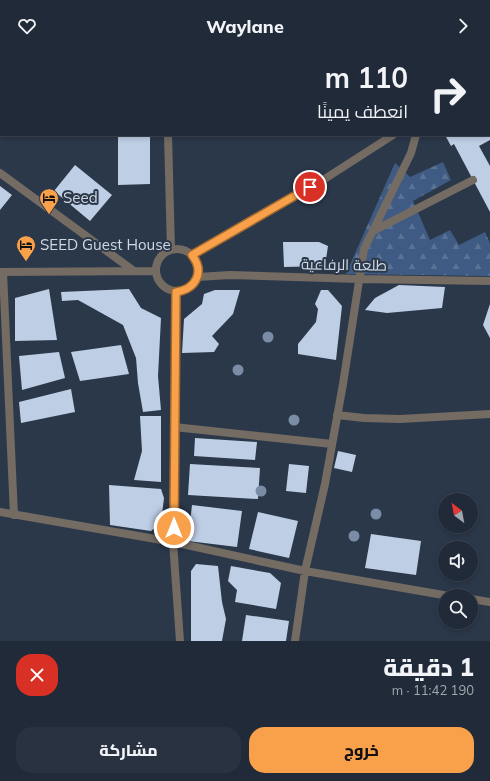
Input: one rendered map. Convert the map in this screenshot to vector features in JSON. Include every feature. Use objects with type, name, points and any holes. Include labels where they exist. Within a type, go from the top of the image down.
[{"type":"street","points":[[168,136],[171,250]]},
{"type":"street","points":[[192,255],[323,180],[391,136]]},
{"type":"street","points":[[295,641],[305,571],[325,484],[343,384],[364,250],[411,153],[416,136]]},
{"type":"street","points":[[0,173],[134,272]]},
{"type":"street","points":[[373,231],[473,180]]},
{"type":"street","points":[[171,250],[182,250],[192,255],[198,266],[197,277],[189,288],[176,292],[160,283],[156,266],[160,258],[171,250]]},
{"type":"street","points":[[14,515],[2,272],[156,271]]},
{"type":"street","name":"طلعة الرفاعية","points":[[197,277],[230,275],[490,281]]},
{"type":"street","points":[[176,292],[173,542],[180,641]]},
{"type":"street","points":[[337,415],[400,419],[490,414]]},
{"type":"street","points":[[174,427],[332,444]]},
{"type":"street","points":[[0,512],[173,542],[305,571],[438,594]]},
{"type":"street","points":[[478,601],[490,602]]},
{"type":"green space","points":[[443,162],[451,180],[413,201],[430,240],[450,230],[459,245],[485,232],[490,243],[490,276],[346,274],[395,163],[410,177]]},
{"type":"building","points":[[118,136],[150,136],[150,184],[118,185]]},
{"type":"building","points":[[446,136],[490,136],[490,140],[479,146],[490,166],[490,212],[454,144],[451,146]]},
{"type":"building","points":[[75,165],[112,195],[90,221],[54,191]]},
{"type":"building","points":[[0,186],[12,195],[0,210]]},
{"type":"building","points":[[283,242],[319,242],[328,246],[325,266],[284,267]]},
{"type":"building","points":[[399,285],[445,287],[442,308],[387,313],[365,310],[375,298]]},
{"type":"building","points":[[49,289],[57,340],[15,341],[15,298]]},
{"type":"building","points":[[129,289],[141,308],[161,318],[158,376],[161,410],[143,412],[138,383],[136,358],[123,325],[78,300],[62,301],[61,292]]},
{"type":"building","points":[[215,290],[240,290],[233,314],[212,336],[219,344],[214,352],[182,353],[184,319],[202,304],[204,294]]},
{"type":"building","points":[[321,290],[328,290],[342,306],[336,360],[298,354],[298,344],[316,322],[318,309],[315,304]]},
{"type":"building","points":[[490,304],[490,338],[483,325]]},
{"type":"building","points":[[121,345],[129,374],[80,381],[71,352]]},
{"type":"building","points":[[59,352],[65,378],[22,390],[19,356]]},
{"type":"building","points":[[71,389],[75,412],[21,423],[19,402]]},
{"type":"building","points":[[140,416],[161,416],[161,482],[134,480],[142,451]]},
{"type":"building","points":[[195,438],[257,442],[255,460],[194,456]]},
{"type":"building","points":[[338,451],[356,455],[352,472],[334,468]]},
{"type":"building","points":[[190,464],[260,468],[258,499],[188,495]]},
{"type":"building","points":[[289,464],[309,466],[306,493],[286,491]]},
{"type":"building","points":[[109,485],[161,489],[164,498],[161,523],[151,531],[110,525]]},
{"type":"building","points":[[192,505],[242,511],[237,547],[188,541]]},
{"type":"building","points":[[258,512],[298,521],[289,558],[249,549]]},
{"type":"building","points":[[371,534],[421,541],[416,575],[365,568]]},
{"type":"building","points":[[196,564],[218,566],[222,602],[226,619],[222,641],[191,641],[191,571]]},
{"type":"building","points":[[231,566],[270,573],[281,583],[276,609],[235,602],[237,590],[228,581]]},
{"type":"building","points":[[246,615],[289,621],[286,641],[242,641]]},
{"type":"place","name":"Seed","points":[[49,215]]},
{"type":"place","name":"SEED Guest House","points":[[26,262]]},
{"type":"route","points":[[174,528],[176,292],[189,288],[197,277],[198,266],[192,255],[310,187]]}]
